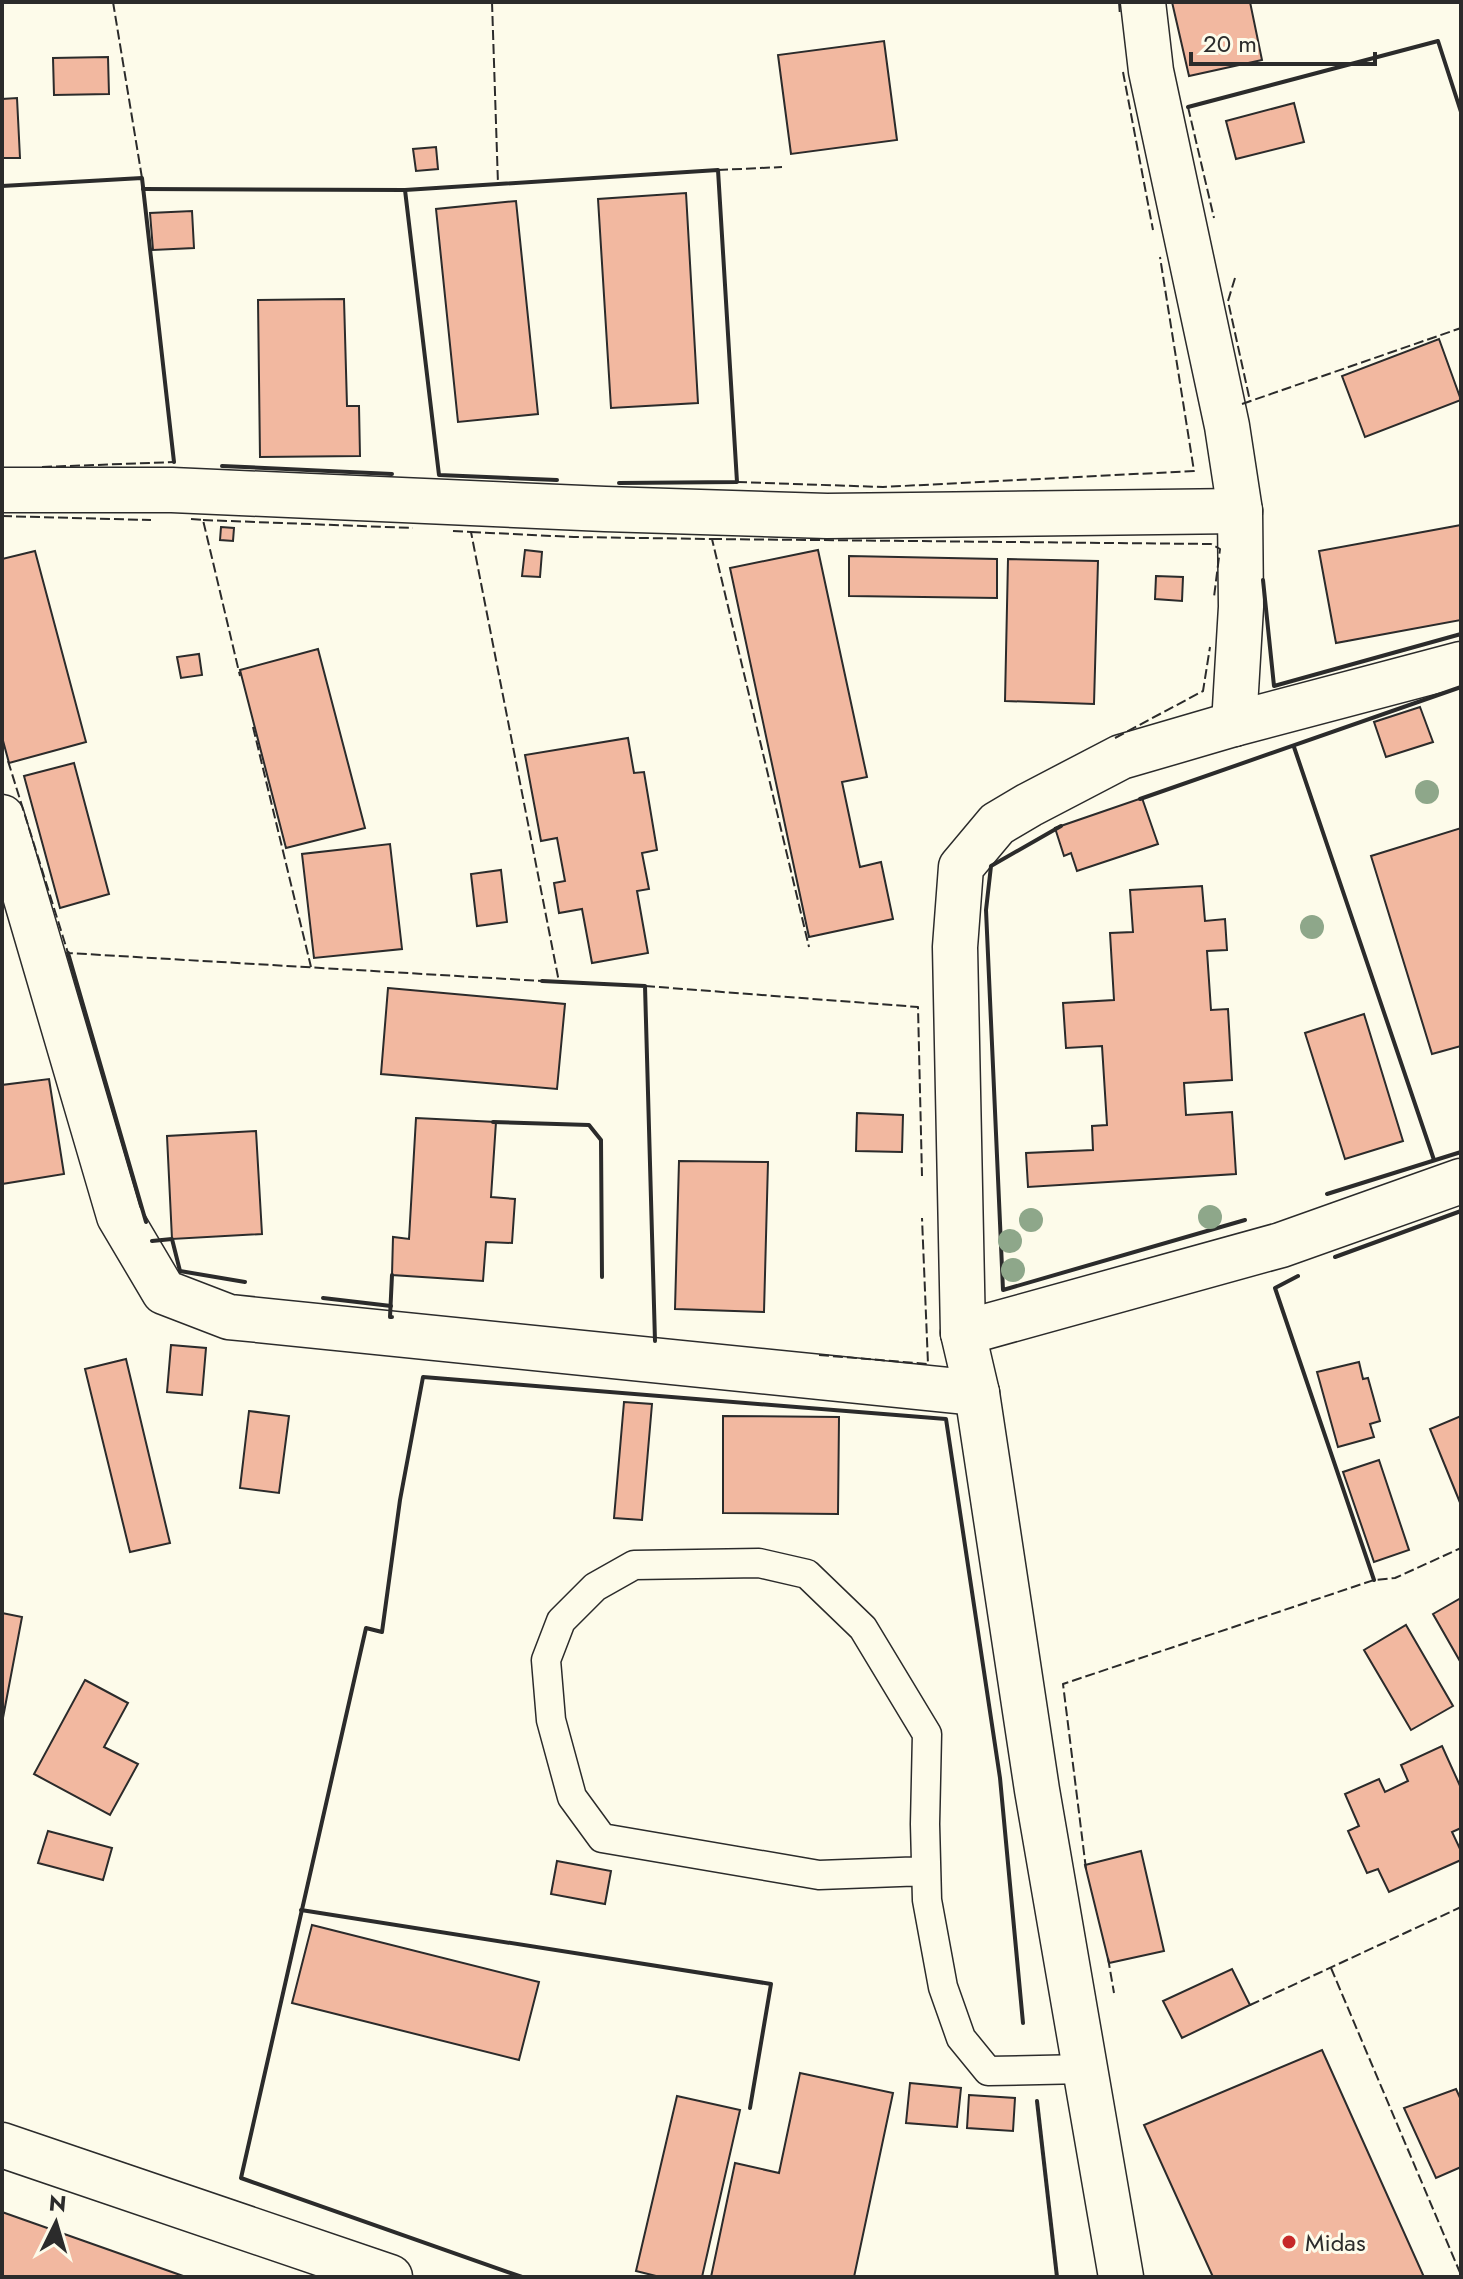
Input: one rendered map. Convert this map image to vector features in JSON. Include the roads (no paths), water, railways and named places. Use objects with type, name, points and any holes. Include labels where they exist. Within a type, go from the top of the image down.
[{"type":"street","points":[[1143,2],[1151,71],[1227,426],[1240,511],[1241,607],[1234,724]]},
{"type":"street","points":[[2,490],[172,490],[827,516],[1240,511]]},
{"type":"street","points":[[1121,2277],[1037,1790],[977,1393],[963,1333],[955,947],[961,867],[997,824],[1121,757],[1461,664]]},
{"type":"street","points":[[2,817],[119,1216],[164,1292],[229,1317],[977,1393]]},
{"type":"street","points":[[963,1333],[1281,1245],[1461,1181]]},
{"type":"street","points":[[2,2145],[390,2277]]},
{"type":"lane","points":[[926,1871],[819,1875],[602,1838],[572,1797],[551,1720],[546,1660],[561,1621],[595,1587],[634,1565],[759,1563],[807,1574],[863,1628],[927,1734],[927,1900],[943,1987],[961,2038],[988,2071],[1086,2069]]},
{"type":"place","name":"Midas","points":[[1289,2242]]}]
